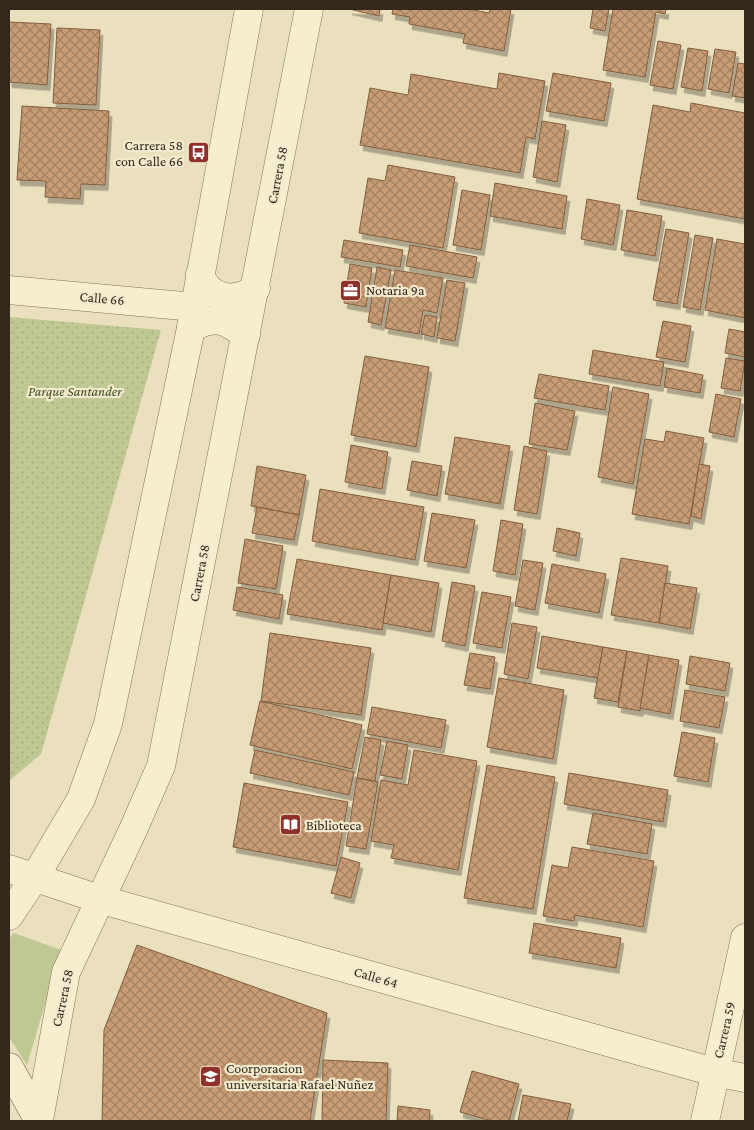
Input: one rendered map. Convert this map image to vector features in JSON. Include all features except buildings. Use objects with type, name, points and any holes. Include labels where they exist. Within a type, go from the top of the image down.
[{"type":"street","points":[[9,916],[35,877],[81,799],[108,724],[192,317],[249,9]]},
{"type":"street","name":"Carrera 58","points":[[39,1121],[66,972],[162,766],[309,9]]},
{"type":"street","points":[[200,274],[202,280],[218,295],[229,299],[242,296],[256,288]]},
{"type":"street","name":"Calle 66","points":[[9,290],[192,317]]},
{"type":"street","points":[[192,317],[224,321],[246,335]]},
{"type":"street","name":"Calle 64","points":[[9,869],[99,899],[714,1072],[745,1078]]},
{"type":"street","name":"Carrera 59","points":[[705,1121],[714,1072],[745,938]]},
{"type":"street","points":[[9,1067],[39,1121]]},
{"type":"green space","name":"Parque Santander","points":[[9,317],[161,330],[41,754],[9,781]]},
{"type":"green space","points":[[14,933],[61,950],[27,1065],[9,1037],[9,939]]},
{"type":"place","name":"Carrera 58 con Calle 66","points":[[199,153]]},
{"type":"place","name":"Notaria 9a","points":[[350,290]]},
{"type":"place","name":"Biblioteca","points":[[290,825]]},
{"type":"place","name":"Coorporacion universitaria Rafael Nuñez","points":[[210,1076]]}]
